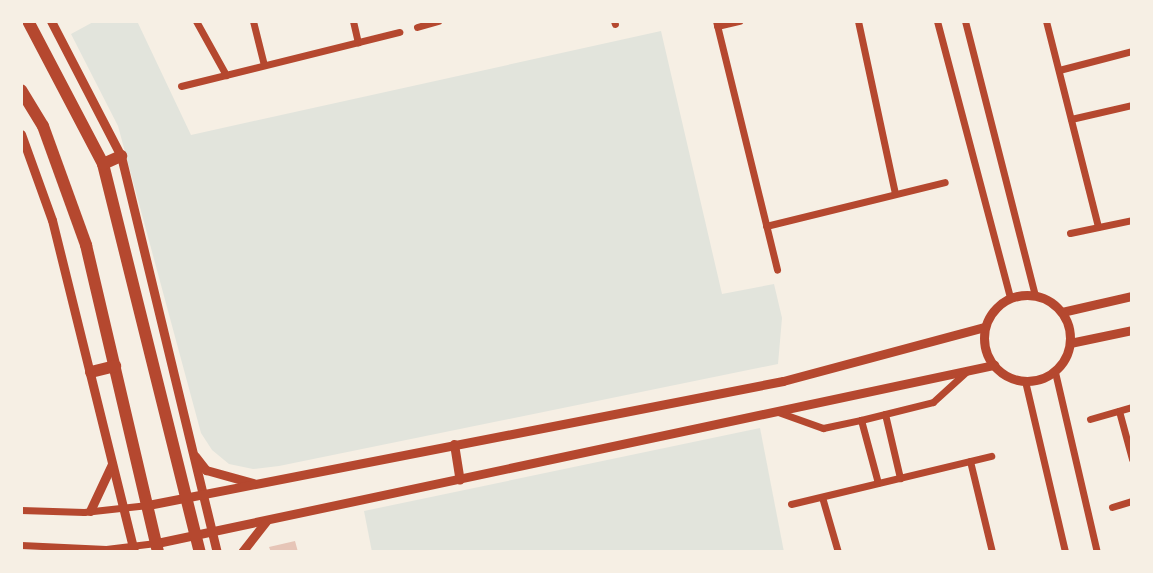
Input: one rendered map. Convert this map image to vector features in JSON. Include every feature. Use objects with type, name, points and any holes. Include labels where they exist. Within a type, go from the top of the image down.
[{"type":"highway","points":[[28,21],[103,164],[200,552]]},
{"type":"highway","points":[[21,90],[43,126],[86,244],[157,547]]},
{"type":"highway","points":[[103,164],[121,156]]},
{"type":"highway","points":[[91,372],[115,366]]},
{"type":"street","points":[[51,21],[121,156],[217,552]]},
{"type":"street","points":[[196,21],[226,75]]},
{"type":"street","points":[[253,21],[264,65]]},
{"type":"street","points":[[353,21],[358,42]]},
{"type":"street","points":[[417,27],[434,21]]},
{"type":"street","points":[[739,21],[717,24],[777,270]]},
{"type":"street","points":[[858,21],[895,193]]},
{"type":"street","points":[[937,21],[1010,298]]},
{"type":"street","points":[[965,21],[1035,295]]},
{"type":"street","points":[[1046,21],[1098,227]]},
{"type":"street","points":[[181,86],[399,32]]},
{"type":"street","points":[[1059,70],[1132,51]]},
{"type":"street","points":[[1071,118],[1132,104]]},
{"type":"street","points":[[21,134],[52,220],[114,458],[133,549]]},
{"type":"street","points":[[766,226],[944,182]]},
{"type":"street","points":[[1070,233],[1132,220]]},
{"type":"street","points":[[994,365],[984,342],[985,327],[997,307],[1010,298],[1035,295],[1062,312],[1070,343],[1055,372],[1097,552]]},
{"type":"street","points":[[1062,312],[1132,296]]},
{"type":"street","points":[[21,510],[124,509],[187,498],[783,381],[985,327]]},
{"type":"street","points":[[1070,343],[1132,330]]},
{"type":"street","points":[[21,545],[76,550],[157,547],[196,535],[968,370],[994,365],[1025,381],[1055,372]]},
{"type":"street","points":[[778,412],[823,428],[861,420],[933,402],[968,370]]},
{"type":"street","points":[[1025,381],[1065,552]]},
{"type":"street","points":[[1090,419],[1132,407]]},
{"type":"street","points":[[1119,411],[1132,459]]},
{"type":"street","points":[[885,414],[901,478]]},
{"type":"street","points":[[861,420],[878,483]]},
{"type":"street","points":[[454,444],[460,480]]},
{"type":"street","points":[[194,454],[206,470],[258,484]]},
{"type":"street","points":[[791,504],[991,456]]},
{"type":"street","points":[[90,511],[114,458]]},
{"type":"street","points":[[970,461],[992,552]]},
{"type":"street","points":[[822,497],[838,552]]},
{"type":"street","points":[[1112,507],[1132,501]]},
{"type":"street","points":[[242,552],[266,521]]},
{"type":"shaded area","points":[[95,21],[137,21],[191,135],[661,31],[722,294],[774,284],[782,318],[778,364],[279,466],[253,469],[229,464],[212,450],[201,433],[118,126],[71,34]]},
{"type":"shaded area","points":[[760,428],[784,552],[372,552],[364,511]]},
{"type":"building","points":[[295,541],[298,552],[271,552],[269,547]]}]
